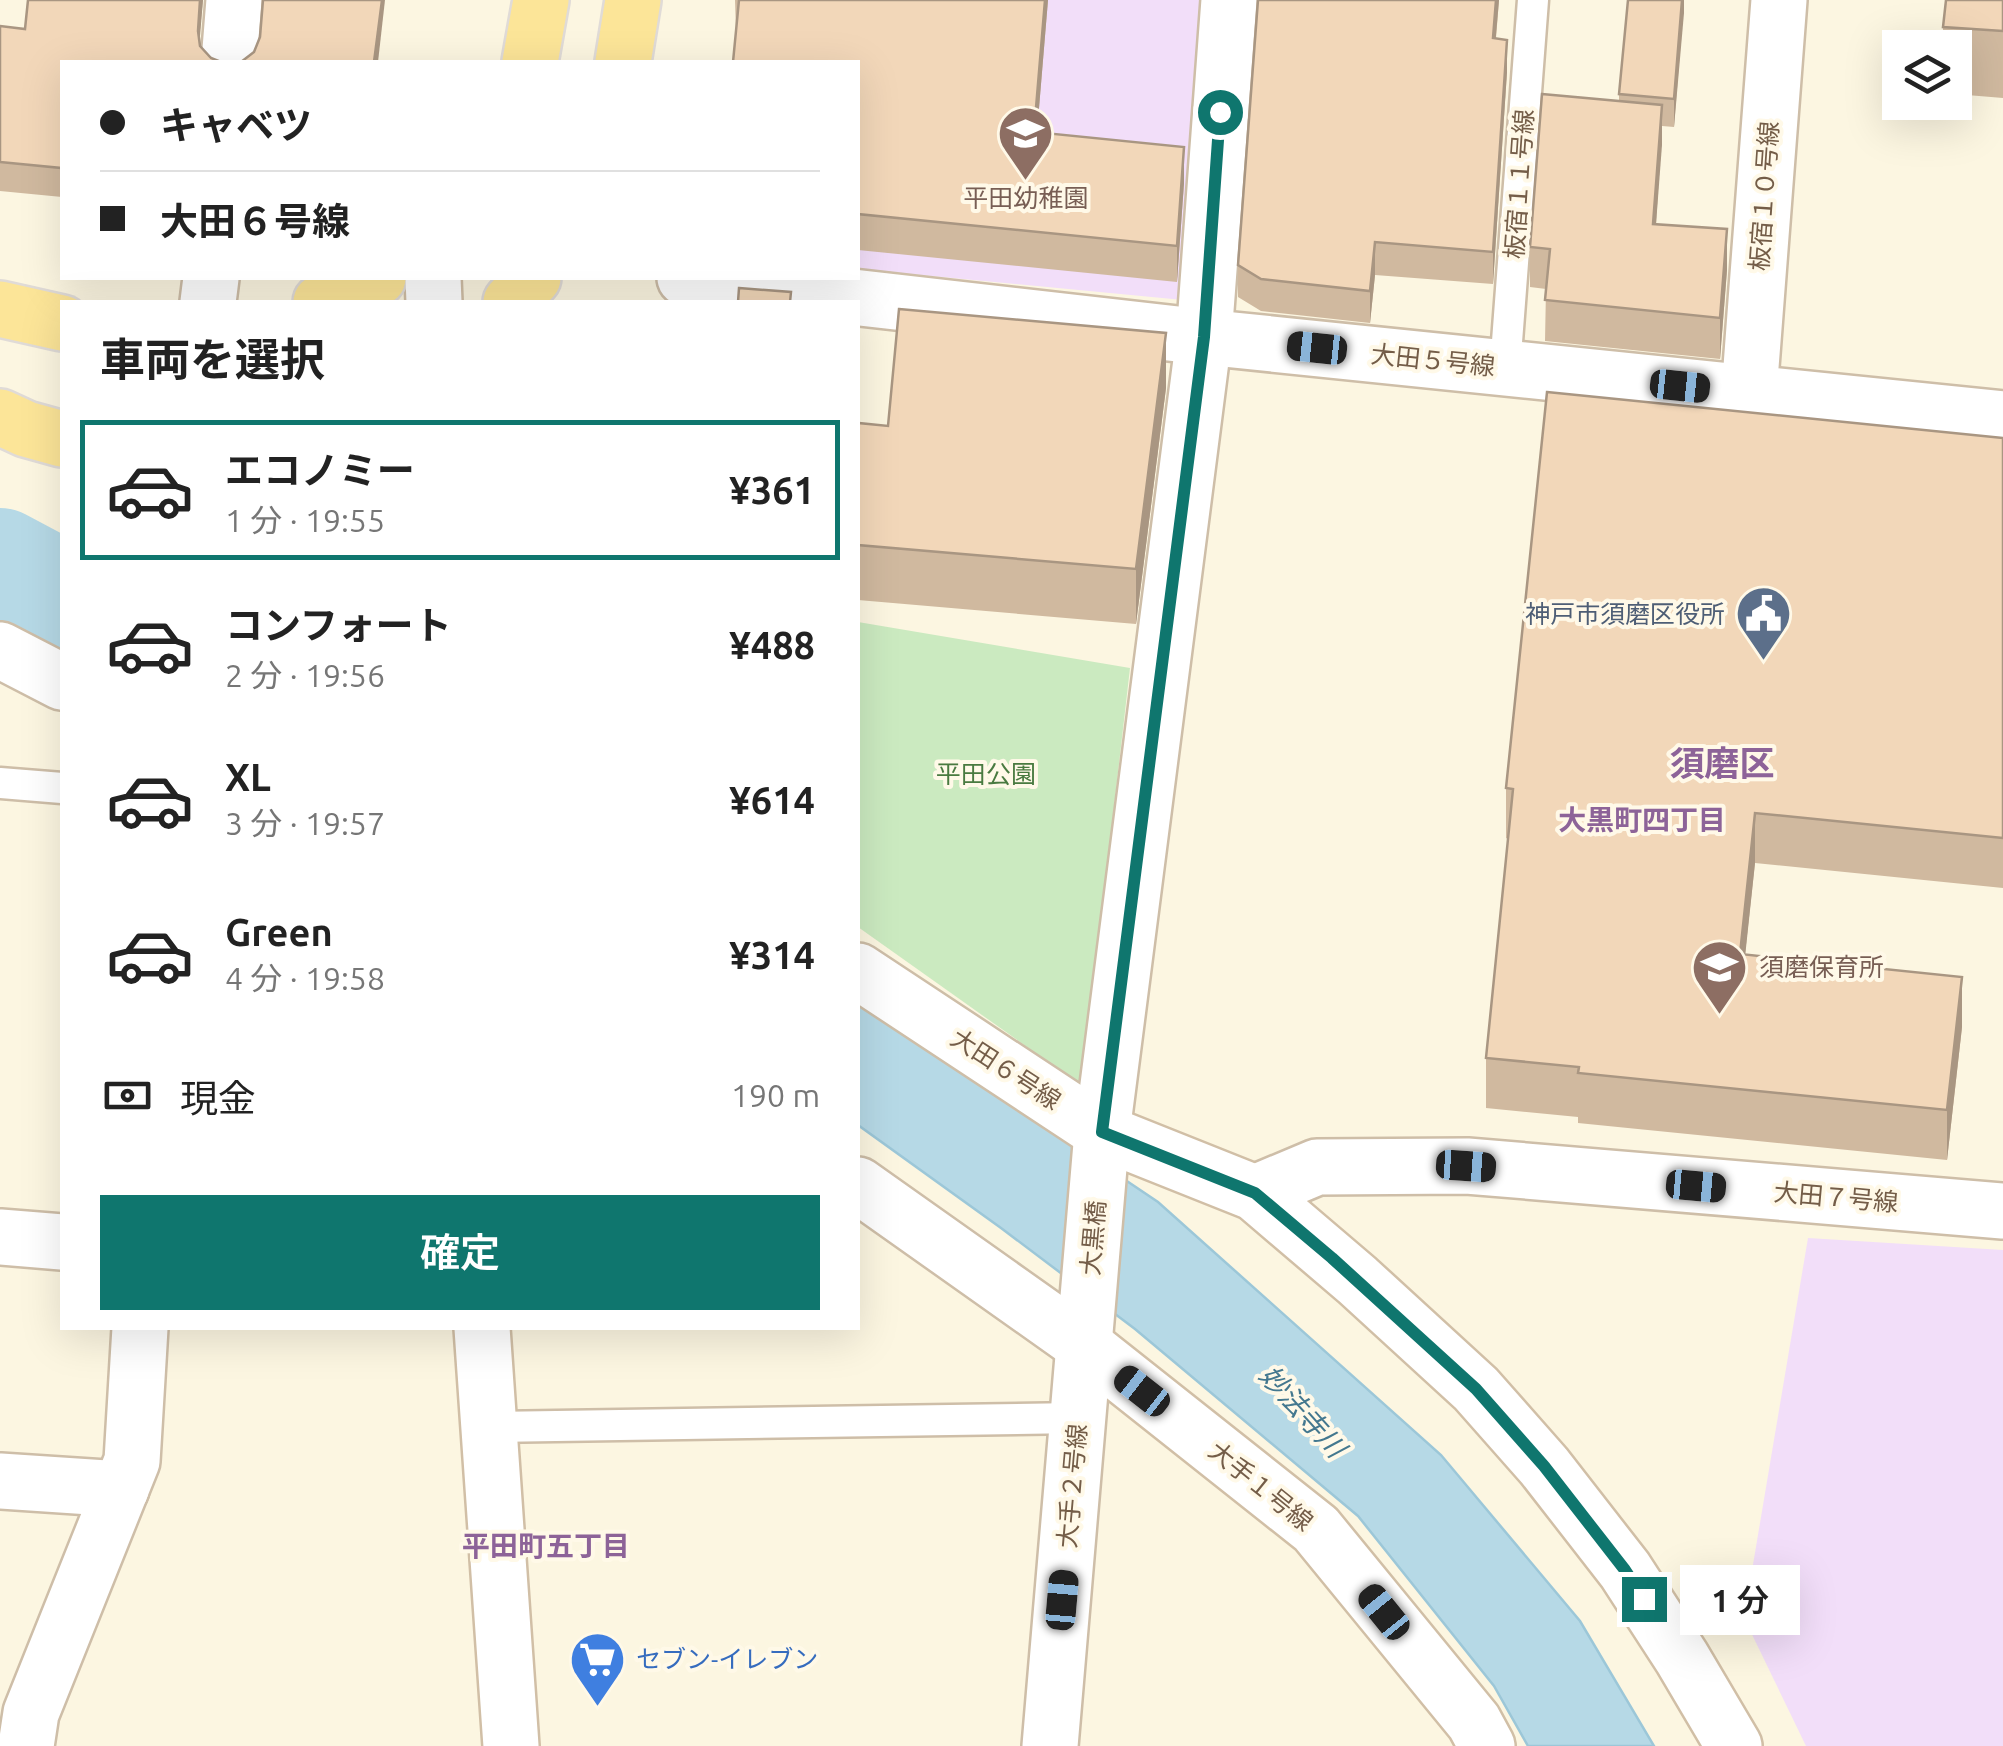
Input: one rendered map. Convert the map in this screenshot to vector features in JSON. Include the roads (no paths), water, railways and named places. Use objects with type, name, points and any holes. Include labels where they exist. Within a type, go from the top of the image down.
[{"type":"main road","points":[[530,60],[541,0]]},
{"type":"main road","points":[[622,60],[633,0]]},
{"type":"main road","points":[[326,300],[373,280]]},
{"type":"main road","points":[[513,300],[531,280]]},
{"type":"main road","points":[[0,309],[60,324]]},
{"type":"main road","points":[[0,417],[60,438]]},
{"type":"street","points":[[230,60],[234,0]]},
{"type":"street","name":"大黒橋","points":[[1084,1344],[1102,1132],[1204,337],[1229,0]]},
{"type":"street","name":"板宿１０号線","points":[[1750,392],[1779,0]]},
{"type":"street","name":"大田５号線","points":[[704,280],[1204,337],[2003,419]]},
{"type":"street","points":[[0,650],[60,681]]},
{"type":"street","name":"大田６号線","points":[[860,972],[1102,1132],[1255,1193],[1357,1280],[1476,1389],[1544,1466],[1625,1570],[1734,1746]]},
{"type":"street","name":"大田７号線","points":[[1255,1193],[1317,1167],[1466,1166],[2003,1211]]},
{"type":"street","name":"大手１号線","points":[[860,1186],[1084,1344],[1316,1529],[1474,1722],[1487,1746]]},
{"type":"street","points":[[0,1237],[60,1242]]},
{"type":"street","points":[[19,1722],[132,1461],[140,1330]]},
{"type":"street","points":[[482,1330],[512,1746]]},
{"type":"street","name":"大手２号線","points":[[1050,1746],[1084,1344]]},
{"type":"street","points":[[0,1481],[121,1489]]},
{"type":"lane","name":"板宿１１号線","points":[[1506,368],[1533,0]]},
{"type":"lane","points":[[0,783],[60,788]]},
{"type":"lane","points":[[488,1426],[1078,1418]]},
{"type":"water","points":[[860,1001],[1158,1202],[1441,1455],[1580,1621],[1654,1746],[1528,1746],[1494,1686],[1358,1516],[1135,1329],[860,1126]]},
{"type":"waterway","name":"妙法寺川","points":[[0,562],[60,594]]},
{"type":"place","name":"平田幼稚園","points":[[1026,182]]},
{"type":"place","name":"神戸市須磨区役所","points":[[1764,663]]},
{"type":"place","name":"須磨保育所","points":[[1720,1016]]},
{"type":"place","name":"セブン-イレブン","points":[[597,1708]]},
{"type":"district","name":"須磨区","points":[[1722,763]]},
{"type":"district","name":"大黒町四丁目","points":[[1642,819]]},
{"type":"district","name":"平田町五丁目","points":[[546,1545]]},
{"type":"park label","name":"平田公園","points":[[986,774]]}]
